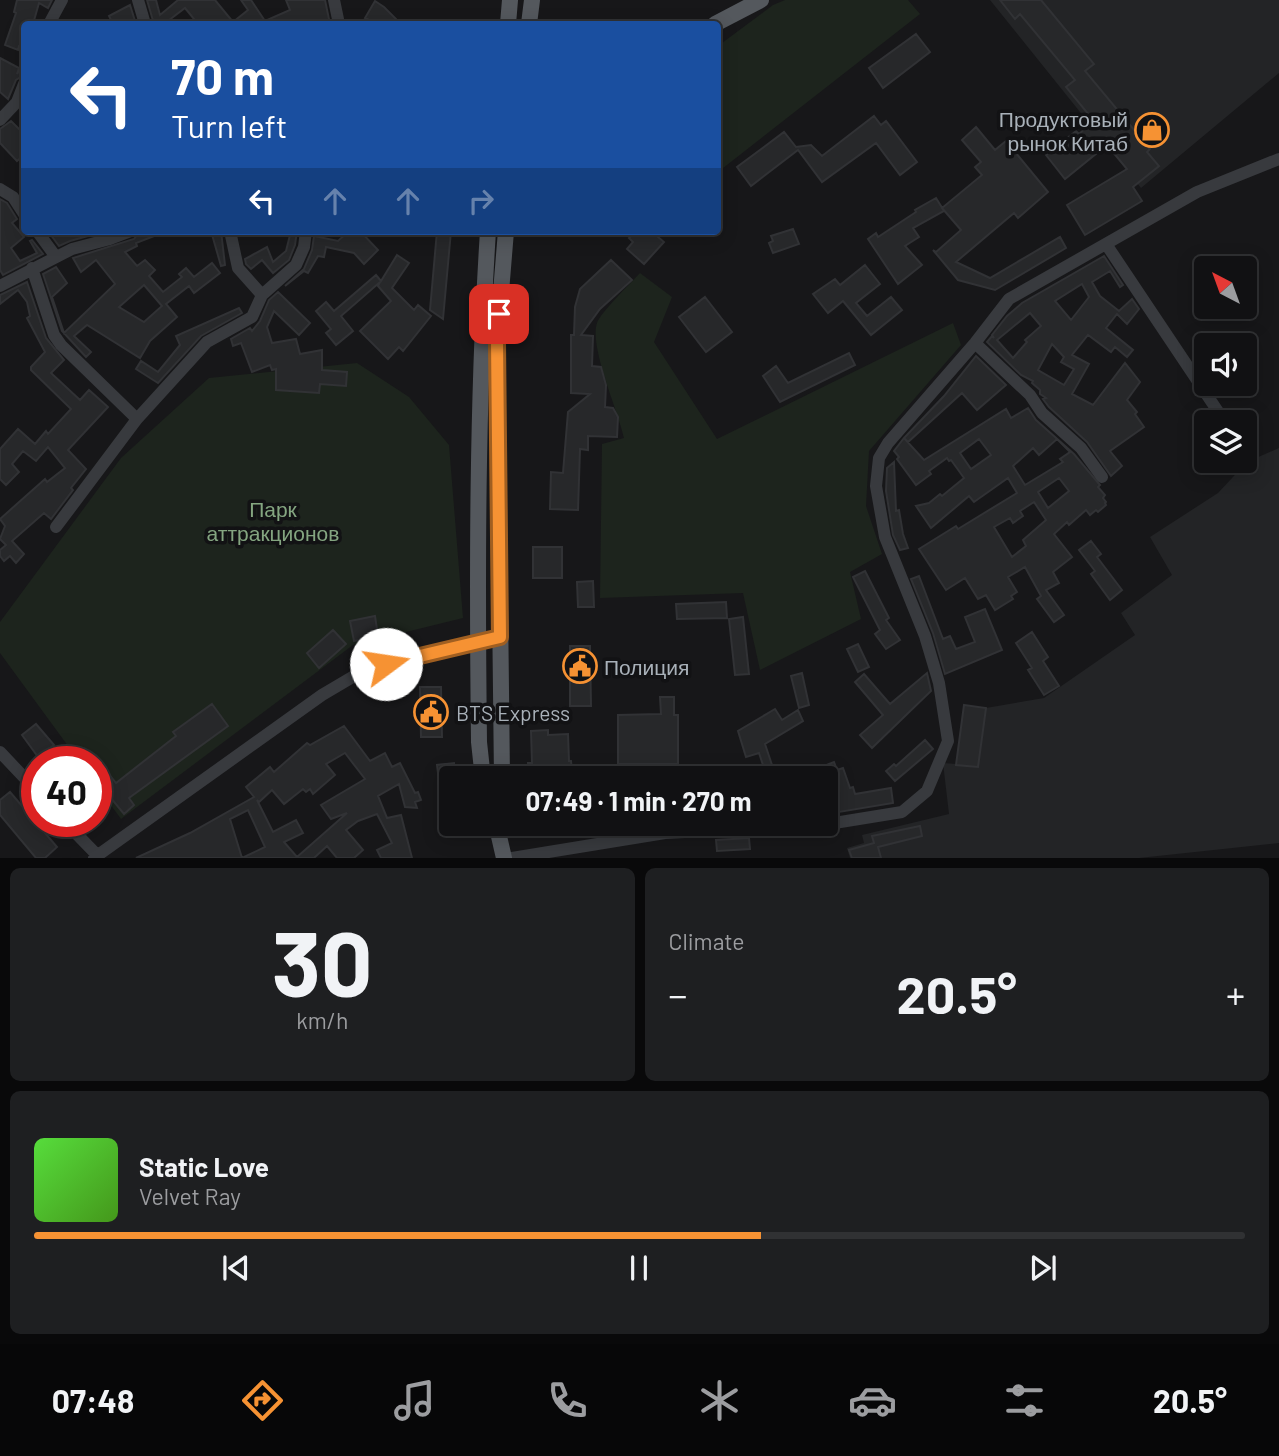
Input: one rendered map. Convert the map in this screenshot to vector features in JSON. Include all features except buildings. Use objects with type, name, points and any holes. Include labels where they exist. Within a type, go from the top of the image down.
[{"type":"main road","points":[[509,21],[510,0]]},
{"type":"main road","points":[[530,21],[532,0]]},
{"type":"main road","points":[[721,21],[761,0]]},
{"type":"main road","points":[[482,766],[478,643],[480,345],[488,235]]},
{"type":"main road","points":[[502,766],[497,341],[506,235]]},
{"type":"main road","points":[[499,836],[504,858]]},
{"type":"street","points":[[51,21],[62,0]]},
{"type":"street","points":[[138,0],[144,21]]},
{"type":"street","points":[[334,0],[339,21]]},
{"type":"street","points":[[0,120],[17,102],[21,91]]},
{"type":"street","points":[[512,858],[665,833],[822,825],[889,815],[902,812],[927,791],[948,741],[941,694],[925,636],[885,537],[876,486],[879,458],[888,443],[975,343],[1009,299],[1197,192],[1278,161]]},
{"type":"street","points":[[0,190],[13,197],[21,209]]},
{"type":"street","points":[[40,235],[56,257]]},
{"type":"street","points":[[0,286],[72,249],[120,235]]},
{"type":"street","points":[[231,235],[238,268],[262,295]]},
{"type":"street","points":[[56,527],[137,419],[207,342],[252,317],[262,295],[296,265],[304,247],[306,235]]},
{"type":"street","points":[[1106,244],[1216,410]]},
{"type":"street","points":[[32,268],[54,335],[137,419]]},
{"type":"street","points":[[975,343],[1030,395],[1042,413],[1081,447],[1102,477]]},
{"type":"street","points":[[78,837],[96,857],[322,695],[366,669],[500,637]]},
{"type":"street","points":[[0,752],[21,775]]},
{"type":"shaded area","name":"Продуктовый рынок Китаб","points":[[990,0],[1279,0],[1279,73],[1141,188]]},
{"type":"shaded area","points":[[1279,448],[1279,843],[1139,858],[850,858],[847,848],[864,843],[862,835],[949,814],[943,763],[956,764],[964,705],[986,708],[1044,698],[1135,635],[1121,613],[1172,575],[1150,537],[1218,493],[1237,473],[1257,473],[1257,458]]},
{"type":"green space","points":[[785,0],[908,0],[920,14],[721,170],[721,44],[773,5]]},
{"type":"green space","points":[[640,273],[672,297],[654,342],[717,439],[953,323],[961,345],[869,451],[866,506],[882,554],[850,572],[861,619],[760,670],[743,593],[600,598],[602,444],[624,438],[600,363],[597,323]]},
{"type":"green space","name":"Парк аттракционов","points":[[357,363],[409,397],[449,445],[463,618],[353,645],[121,819],[112,807],[112,746],[68,746],[0,653],[0,622],[121,458],[209,378]]},
{"type":"place","name":"Продуктовый рынок Китаб","points":[[1152,130]]},
{"type":"place","name":"Полиция","points":[[580,666]]},
{"type":"place","name":"BTS Express","points":[[431,712]]},
{"type":"route","points":[[386,664],[500,637],[499,314]]}]
